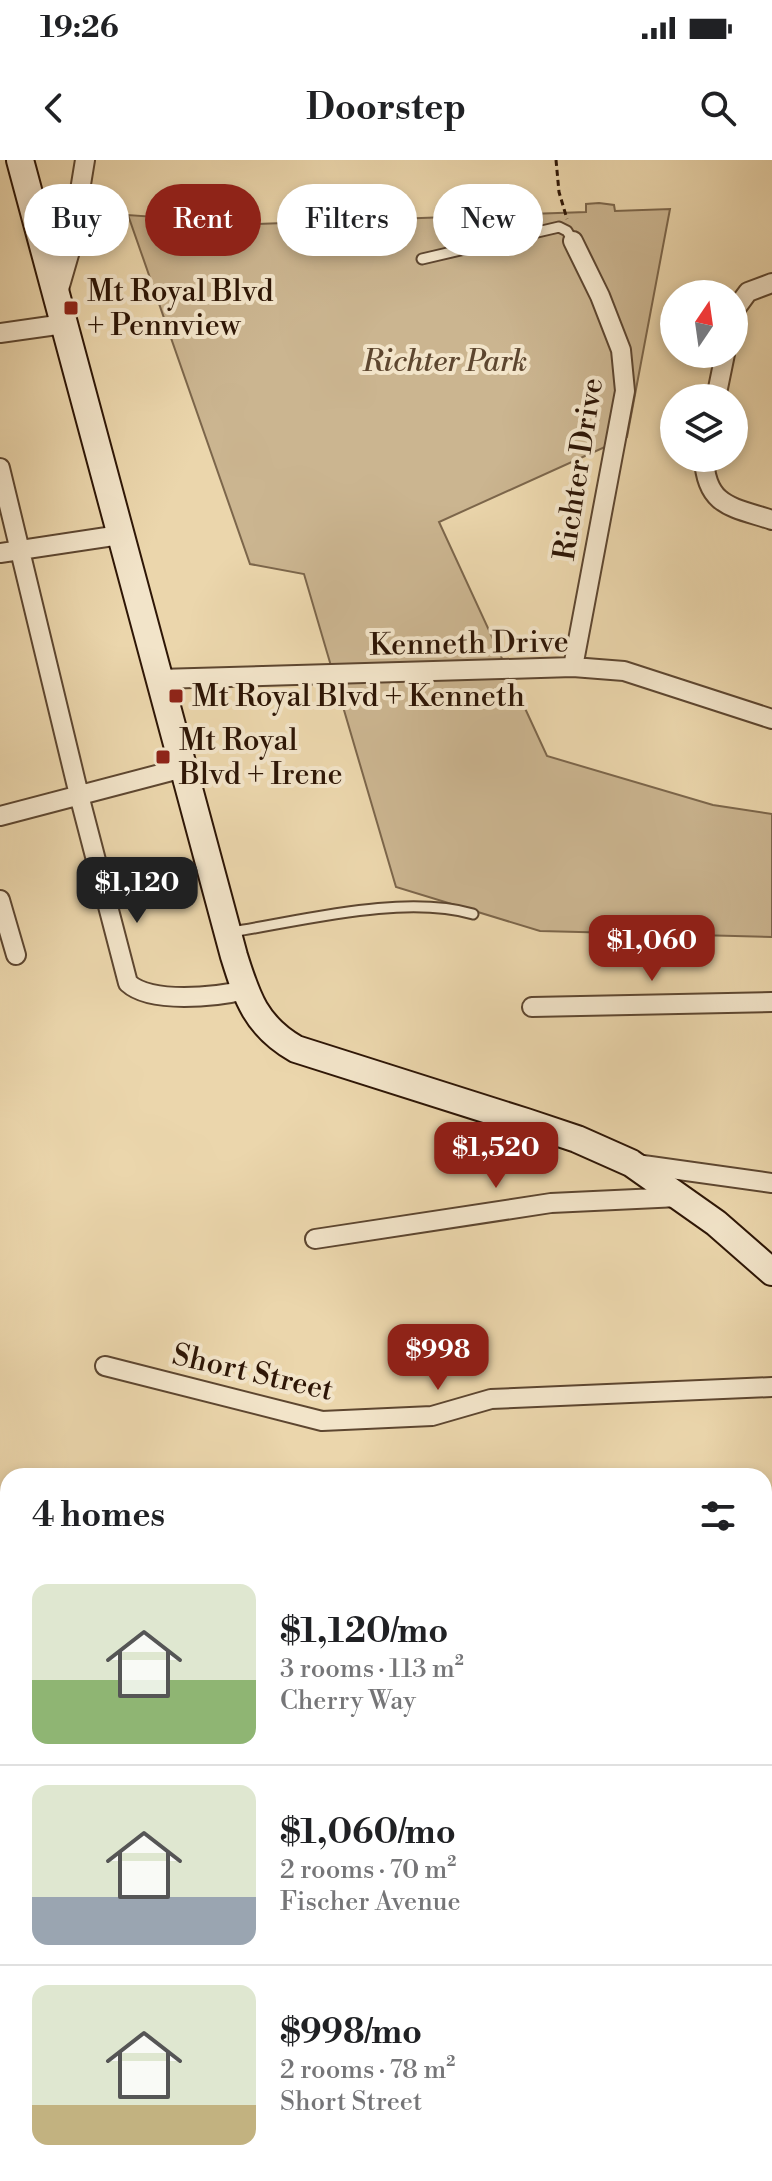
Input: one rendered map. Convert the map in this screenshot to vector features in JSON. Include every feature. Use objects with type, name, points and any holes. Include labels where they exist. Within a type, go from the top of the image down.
[{"type":"main road","points":[[20,160],[227,933],[245,990],[264,1026],[276,1038],[296,1049],[577,1139],[631,1163],[682,1197],[772,1272]]},
{"type":"street","points":[[57,296],[70,251],[85,160]]},
{"type":"street","name":"Richter Drive","points":[[570,236],[600,296],[621,350],[625,391],[573,667]]},
{"type":"street","points":[[748,292],[772,283]]},
{"type":"street","points":[[0,333],[64,324]]},
{"type":"street","points":[[0,468],[9,551],[79,795],[128,983],[135,989],[201,997],[245,990]]},
{"type":"street","points":[[707,472],[710,487],[720,503],[772,520]]},
{"type":"street","points":[[9,551],[120,535]]},
{"type":"street","name":"Kenneth Drive","points":[[159,679],[573,667],[624,671],[772,719]]},
{"type":"street","points":[[0,816],[183,768]]},
{"type":"street","points":[[0,900],[16,955]]},
{"type":"street","points":[[532,1007],[772,1002]]},
{"type":"street","points":[[631,1163],[772,1183]]},
{"type":"street","points":[[315,1239],[551,1203],[682,1197]]},
{"type":"street","name":"Short Street","points":[[105,1366],[322,1421],[432,1416],[491,1399],[772,1387]]},
{"type":"lane","points":[[422,259],[559,227],[570,236]]},
{"type":"lane","points":[[227,933],[387,909],[445,907],[473,914]]},
{"type":"path","points":[[556,160],[559,192],[570,236]]},
{"type":"green space","name":"Richter Park","points":[[586,204],[614,205],[615,211],[670,209],[627,437],[439,522],[547,756],[713,805],[772,814],[772,937],[540,931],[396,887],[304,574],[250,564],[129,218],[129,215],[145,216],[145,256],[261,256],[261,224],[277,223],[277,256],[417,256],[417,218],[433,218],[433,256],[543,256],[543,214],[586,212]]},
{"type":"place","name":"Mt Royal Blvd + Pennview","points":[[71,308]]},
{"type":"place","name":"Mt Royal Blvd + Kenneth","points":[[176,696]]},
{"type":"place","name":"Mt Royal Blvd + Irene","points":[[163,757]]}]
